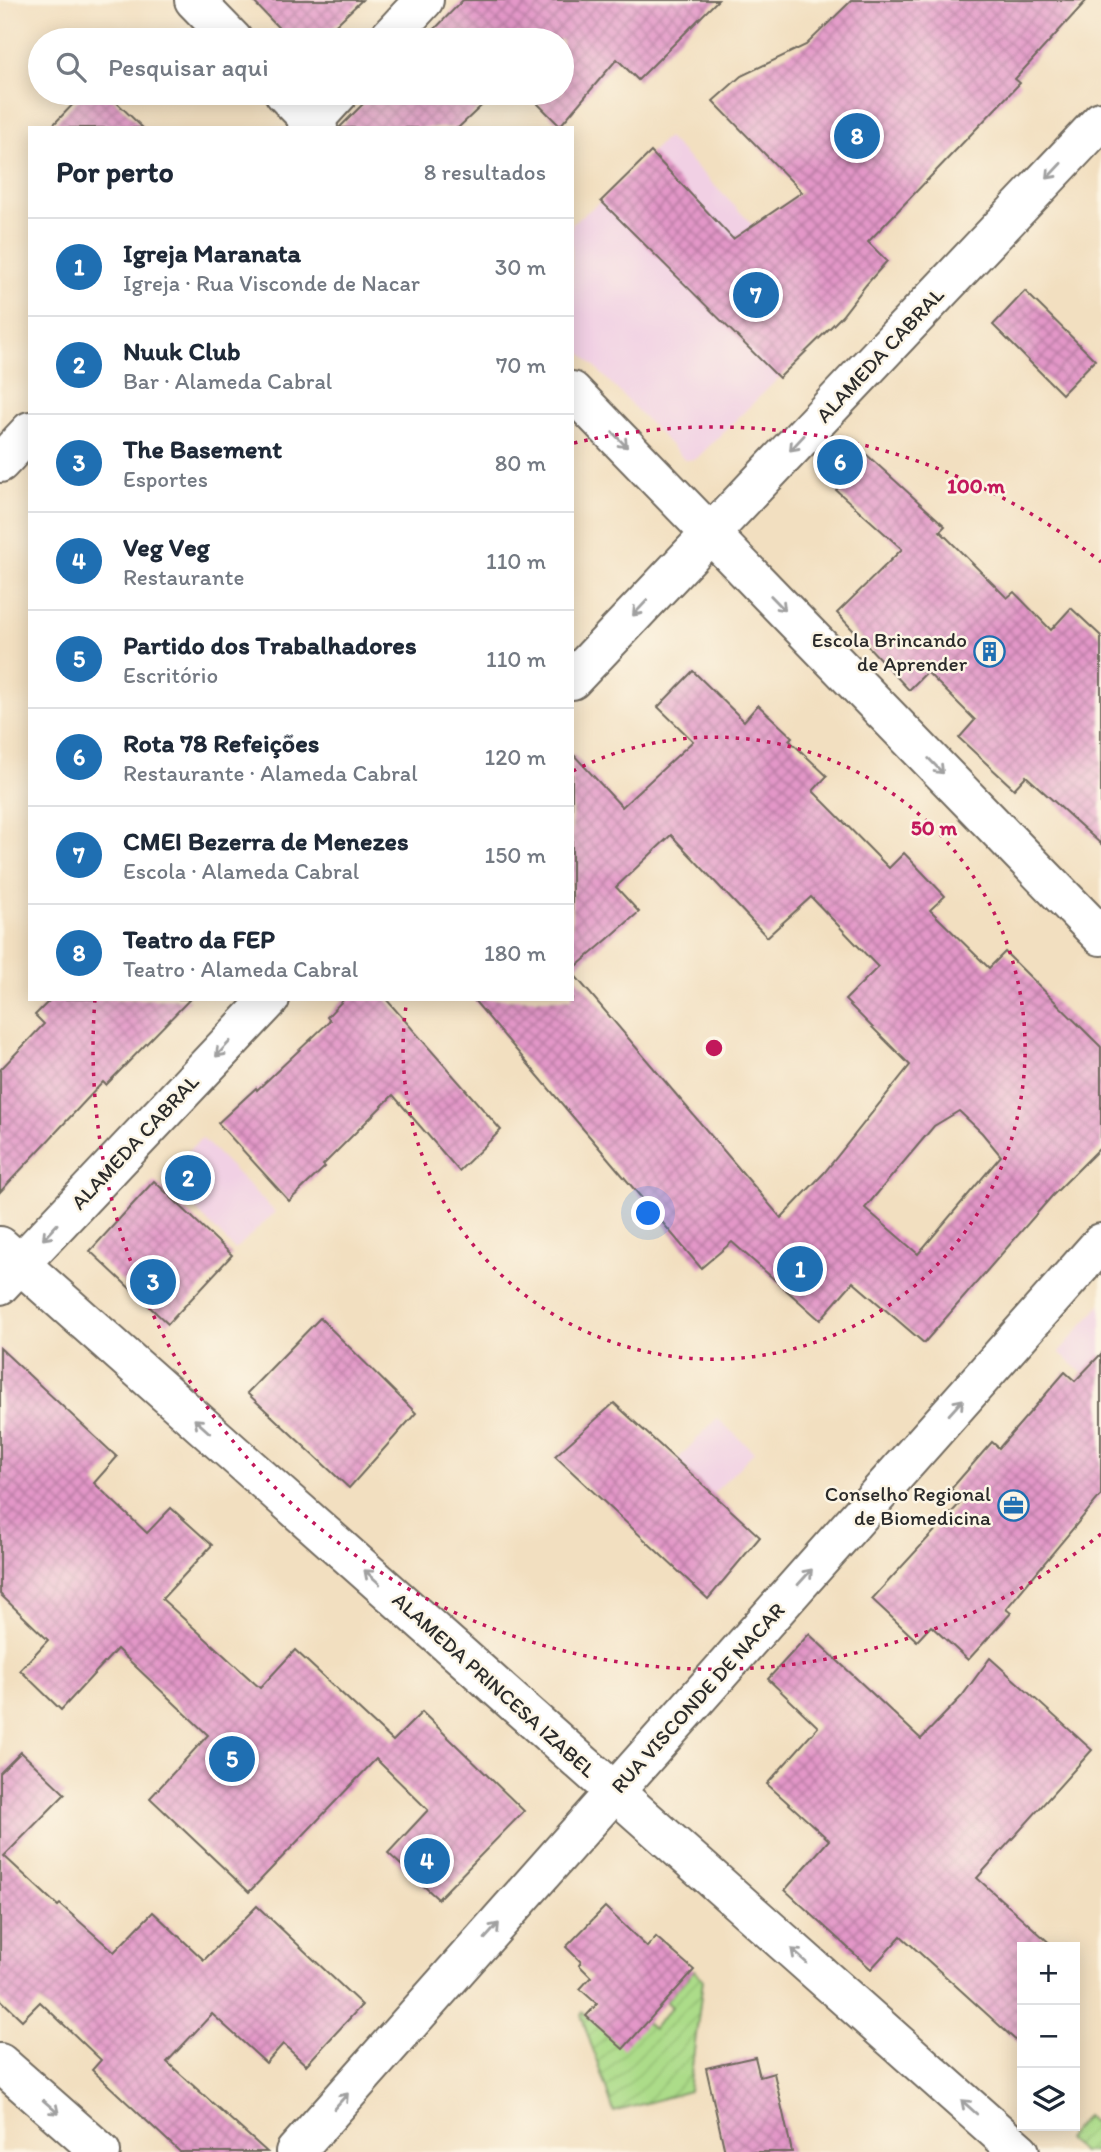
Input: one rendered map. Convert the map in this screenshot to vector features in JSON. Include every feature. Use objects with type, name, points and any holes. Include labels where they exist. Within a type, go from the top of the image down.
[{"type":"street","points":[[194,0],[221,28]]},
{"type":"street","points":[[398,28],[424,0]]},
{"type":"street","points":[[294,105],[312,126],[329,105]]},
{"type":"street","name":"ALAMEDA CABRAL","points":[[574,678],[1101,121]]},
{"type":"street","points":[[574,393],[1101,936]]},
{"type":"street","points":[[0,463],[28,433]]},
{"type":"street","name":"ALAMEDA CABRAL","points":[[7,1265],[268,1001]]},
{"type":"street","name":"RUA VISCONDE DE NACAR","points":[[295,2152],[1101,1243]]},
{"type":"street","name":"ALAMEDA PRINCESA IZABEL","points":[[7,1265],[615,1792],[1020,2152]]},
{"type":"street","points":[[0,2063],[101,2152]]},
{"type":"shaded area","points":[[667,137],[842,316],[696,459],[685,460],[574,345],[574,222],[601,201]]},
{"type":"shaded area","points":[[202,1138],[275,1212],[235,1250],[162,1175]]},
{"type":"shaded area","points":[[1101,1304],[1101,1390],[1059,1352]]},
{"type":"shaded area","points":[[717,1418],[754,1452],[713,1494],[676,1461]]},
{"type":"green space","points":[[694,1970],[703,1980],[689,2091],[614,2112],[581,2015],[583,2012],[586,2016],[646,2023],[653,2029],[672,2007],[666,2001]]},
{"type":"green space","points":[[1086,2116],[1101,2129],[1101,2152],[1082,2152],[1066,2139],[1073,2131],[1080,2131],[1080,2123]]},
{"type":"building","points":[[252,0],[362,0],[333,28],[279,28]]},
{"type":"building","points":[[463,0],[718,0],[638,80],[617,59],[560,126],[539,105],[574,105],[574,28],[436,28]]},
{"type":"building","points":[[852,0],[1087,0],[1015,79],[1020,83],[868,242],[887,261],[842,316],[779,378],[601,201],[651,152],[733,239],[802,192],[713,101],[741,76],[806,45]]},
{"type":"building","points":[[72,105],[119,105],[141,126],[52,126]]},
{"type":"building","points":[[362,105],[482,105],[460,126],[341,126]]},
{"type":"building","points":[[1025,291],[1095,360],[1062,394],[993,325]]},
{"type":"building","points":[[867,455],[945,526],[940,531],[1007,598],[1014,592],[1051,630],[1071,608],[1101,636],[1101,844],[1026,776],[1014,789],[959,738],[975,720],[927,672],[909,690],[837,613],[902,549],[836,490]]},
{"type":"building","points":[[693,671],[744,721],[758,705],[792,737],[789,740],[827,776],[813,791],[889,868],[904,853],[945,896],[930,910],[989,968],[1005,952],[1101,1047],[1101,1147],[1052,1196],[924,1343],[853,1282],[820,1320],[732,1242],[701,1268],[475,1001],[574,1001],[574,974],[781,1218],[824,1173],[910,1065],[845,1000],[878,967],[811,897],[767,937],[671,835],[616,887],[639,912],[574,968],[574,755],[622,807],[693,741],[658,707]],"holes":[[[959,1111],[1001,1156],[918,1254],[865,1208],[934,1126]]]},
{"type":"building","points":[[49,1001],[188,1001],[106,1085],[103,1082],[0,1192],[0,1070],[44,1024],[35,1015]]},
{"type":"building","points":[[342,1001],[388,1001],[501,1130],[459,1171],[393,1095],[289,1201],[218,1123],[330,1021],[327,1017]]},
{"type":"building","points":[[154,1181],[232,1255],[168,1324],[90,1251]]},
{"type":"building","points":[[320,1318],[416,1413],[349,1488],[247,1393]]},
{"type":"building","points":[[0,1348],[117,1457],[94,1483],[147,1533],[171,1508],[212,1545],[162,1599],[260,1688],[295,1650],[393,1741],[422,1712],[524,1811],[438,1899],[388,1853],[428,1810],[376,1759],[249,1892],[150,1798],[208,1735],[117,1649],[61,1710],[20,1670],[48,1640],[0,1594]]},
{"type":"building","points":[[1101,1354],[1101,1495],[1006,1609],[1011,1613],[968,1660],[931,1626],[917,1641],[872,1599],[963,1500],[951,1489],[992,1442],[999,1448],[1065,1372],[1075,1381]]},
{"type":"building","points":[[614,1403],[760,1537],[708,1599],[555,1456]]},
{"type":"building","points":[[809,1634],[921,1739],[962,1696],[990,1658],[1092,1750],[977,1878],[1048,1942],[1017,1942],[1017,2041],[901,1936],[871,1969],[785,1890],[829,1840],[767,1784],[818,1727],[768,1679]]},
{"type":"building","points":[[21,1752],[65,1794],[4,1856],[58,1906],[60,1904],[114,1952],[153,1912],[204,1960],[257,1906],[362,2005],[306,2065],[283,2044],[266,2063],[212,2014],[167,2062],[267,2152],[180,2152],[92,2070],[101,2060],[40,2002],[22,2020],[0,1999],[0,1773]]},
{"type":"building","points":[[605,1907],[647,1947],[656,1937],[694,1970],[623,2049],[586,2016],[597,2004],[580,1989],[591,1977],[566,1947]]},
{"type":"building","points":[[755,2057],[760,2077],[774,2073],[792,2152],[725,2152],[706,2068]]},
{"type":"place","name":"Teatro da FEP","points":[[857,136]]},
{"type":"place","name":"CMEI Bezerra de Menezes","points":[[756,295]]},
{"type":"place","name":"Rota 78 Refeições","points":[[840,462]]},
{"type":"place","name":"Escola Brincando de Aprender","points":[[990,652]]},
{"type":"place","name":"Nuuk Club","points":[[188,1178]]},
{"type":"place","name":"Igreja Maranata","points":[[800,1269]]},
{"type":"place","name":"The Basement","points":[[153,1282]]},
{"type":"place","name":"Conselho Regional de Biomedicina","points":[[1014,1506]]},
{"type":"place","name":"Partido dos Trabalhadores","points":[[232,1759]]},
{"type":"place","name":"Veg Veg","points":[[427,1861]]}]
